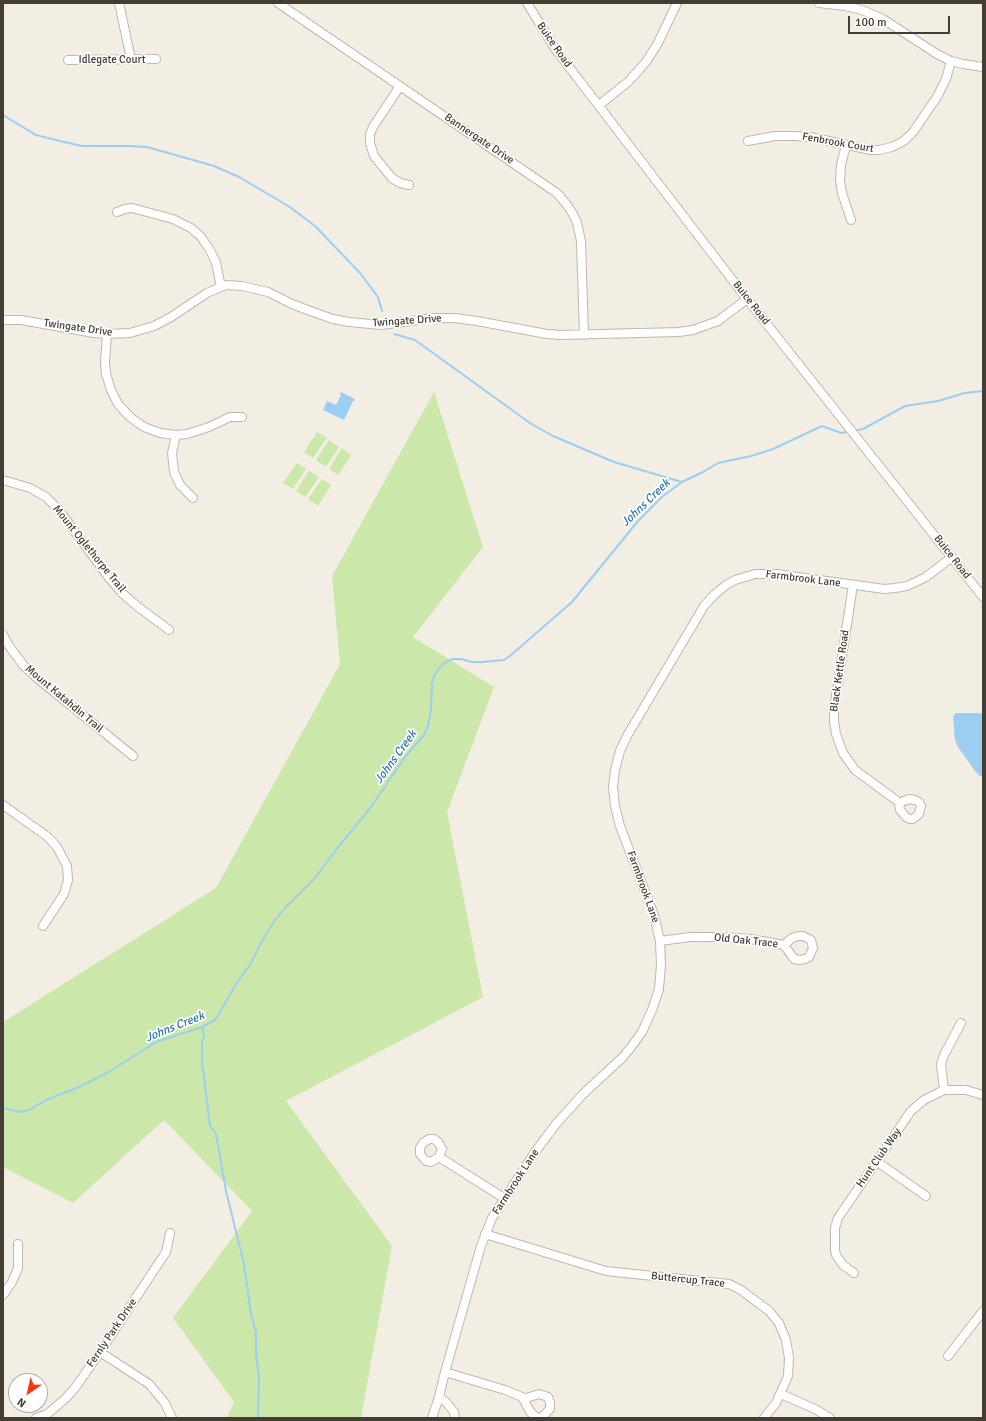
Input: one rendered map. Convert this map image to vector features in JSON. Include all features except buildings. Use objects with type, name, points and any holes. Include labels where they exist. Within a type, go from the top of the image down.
[{"type":"street","points":[[119,3],[131,60]]},
{"type":"street","name":"Bannergate Drive","points":[[278,3],[548,187],[567,205],[577,223],[581,241],[584,335]]},
{"type":"street","name":"Buice Road","points":[[527,3],[556,50],[748,299],[983,597]]},
{"type":"street","points":[[599,105],[628,82],[646,62],[658,43],[677,3]]},
{"type":"street","points":[[819,3],[845,6],[862,10],[883,19],[937,54],[951,61],[983,67]]},
{"type":"street","name":"Idlegate Court","points":[[68,60],[156,59]]},
{"type":"street","name":"Fenbrook Court","points":[[748,141],[775,136],[794,136],[810,137],[871,150],[892,147],[904,141],[913,132],[938,96],[946,79],[951,61]]},
{"type":"street","points":[[400,86],[373,127],[370,134],[370,143],[374,156],[392,178],[400,183],[409,185]]},
{"type":"street","points":[[846,145],[841,165],[840,180],[842,193],[852,220]]},
{"type":"street","points":[[117,212],[125,208],[132,208],[173,219],[190,228],[202,238],[210,250],[216,263],[221,287]]},
{"type":"street","name":"Twingate Drive","points":[[3,320],[21,320],[107,334],[130,333],[154,326],[171,318],[207,293],[226,285],[242,286],[268,292],[292,304],[313,312],[333,319],[349,322],[381,325],[433,318],[454,318],[547,334],[584,335],[679,332],[693,330],[718,321],[748,299]]},
{"type":"street","points":[[107,334],[105,362],[106,374],[111,390],[118,404],[130,417],[144,426],[160,433],[176,435],[198,431],[230,417],[242,417]]},
{"type":"street","points":[[176,435],[172,453],[174,472],[180,486],[193,498]]},
{"type":"street","name":"Mount Oglethorpe Trail","points":[[3,480],[30,488],[46,497],[59,510],[122,593],[169,630]]},
{"type":"street","name":"Farmbrook Lane","points":[[432,1418],[485,1234],[492,1218],[535,1152],[556,1124],[583,1094],[623,1057],[642,1032],[652,1010],[658,989],[662,965],[660,941],[654,915],[620,826],[614,806],[613,787],[615,770],[620,751],[627,736],[704,606],[726,585],[745,576],[766,573],[884,588],[906,586],[926,577],[952,557]]},
{"type":"street","name":"Black Kettle Road","points":[[853,585],[834,709],[836,734],[843,753],[855,770],[899,803]]},
{"type":"street","name":"Mount Katahdin Trail","points":[[3,635],[9,646],[24,666],[133,756]]},
{"type":"street","points":[[3,805],[48,837],[57,847],[67,866],[68,880],[64,894],[43,926]]},
{"type":"street","name":"Old Oak Trace","points":[[660,941],[690,937],[722,937],[752,939],[784,945]]},
{"type":"street","points":[[944,1090],[941,1064],[961,1022]]},
{"type":"street","name":"Hunt Club Way","points":[[854,1273],[844,1266],[836,1255],[834,1242],[835,1228],[838,1218],[911,1111],[924,1100],[944,1090],[966,1090],[983,1095]]},
{"type":"street","points":[[439,1157],[504,1198]]},
{"type":"street","points":[[876,1161],[926,1196]]},
{"type":"street","name":"Fernly Park Drive","points":[[36,1418],[47,1414],[64,1400],[75,1388],[166,1252],[170,1233]]},
{"type":"street","name":"Buttercup Trace","points":[[485,1234],[606,1271],[729,1284],[741,1290],[769,1311],[779,1323],[786,1340],[789,1358],[788,1376],[776,1403],[764,1418]]},
{"type":"street","points":[[3,1295],[12,1282],[18,1268],[18,1244]]},
{"type":"street","points":[[948,1356],[983,1310]]},
{"type":"street","points":[[100,1352],[149,1384],[165,1403],[172,1418]]},
{"type":"street","points":[[445,1372],[506,1390],[523,1399],[531,1413],[540,1418],[550,1409],[548,1397],[539,1394],[523,1399]]},
{"type":"street","points":[[781,1394],[815,1409],[830,1418]]},
{"type":"street","points":[[439,1397],[446,1402],[454,1412],[454,1418]]},
{"type":"green space","points":[[434,392],[483,547],[413,637],[494,687],[447,812],[483,997],[286,1101],[392,1246],[361,1418],[227,1418],[234,1402],[173,1318],[252,1211],[164,1120],[73,1203],[3,1167],[3,1022],[216,888],[340,664],[332,576]]},
{"type":"green space","points":[[317,432],[327,438],[313,458],[304,452]]},
{"type":"green space","points":[[329,440],[339,447],[326,467],[316,460]]},
{"type":"green space","points":[[342,448],[351,455],[338,475],[329,469]]},
{"type":"green space","points":[[297,463],[306,469],[293,489],[283,483]]},
{"type":"green space","points":[[309,471],[319,477],[305,497],[296,491]]},
{"type":"green space","points":[[322,479],[331,485],[318,506],[308,499]]},
{"type":"water","points":[[341,392],[355,399],[344,420],[323,410],[327,401],[336,405]]},
{"type":"water","points":[[956,713],[983,714],[983,776],[980,776],[975,771],[958,747],[955,740],[953,717]]},
{"type":"waterway","points":[[3,115],[36,135],[82,146],[147,147],[214,166],[239,177],[290,207],[315,226],[360,273],[378,297],[382,311]]},
{"type":"waterway","points":[[394,334],[415,340],[530,423],[553,436],[614,462],[682,482]]},
{"type":"waterway","name":"Johns Creek","points":[[854,431],[863,429],[905,406],[938,401],[965,393],[983,391]]},
{"type":"waterway","name":"Johns Creek","points":[[3,1108],[20,1112],[29,1110],[46,1100],[79,1087],[107,1073],[156,1042],[202,1027],[215,1020],[238,981],[250,965],[273,923],[284,909],[315,878],[371,807],[405,757],[424,735],[428,726],[431,710],[432,683],[435,674],[442,665],[453,659],[482,662],[504,660],[511,655],[572,602],[638,521],[663,496],[682,482],[718,463],[751,456],[773,449],[822,426],[841,433],[850,431]]},
{"type":"waterway","points":[[202,1027],[204,1036],[202,1042],[202,1062],[210,1126],[216,1134],[226,1191],[244,1264],[251,1314],[256,1332],[256,1354],[259,1377],[258,1418]]}]
